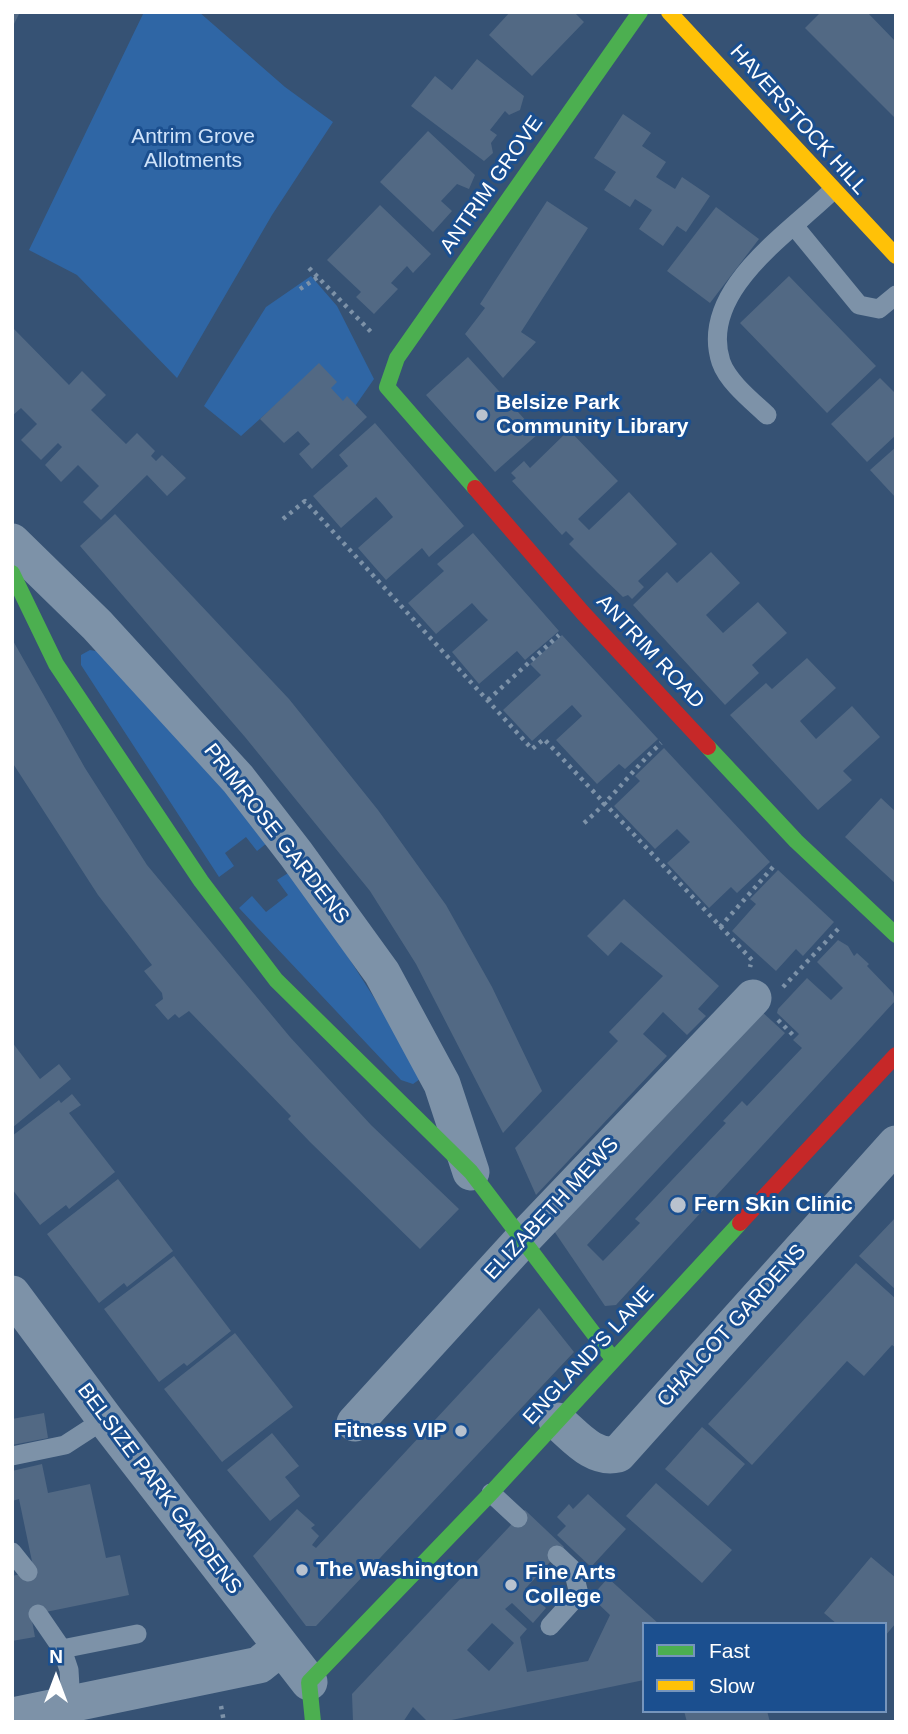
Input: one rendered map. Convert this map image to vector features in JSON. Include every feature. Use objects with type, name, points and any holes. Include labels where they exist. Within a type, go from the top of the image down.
[{"type":"street","name":"ANTRIM GROVE","points":[[387,387],[397,358],[640,12]]},
{"type":"street","name":"HAVERSTOCK HILL","points":[[668,12],[832,191],[896,256]]},
{"type":"street","name":"ANTRIM ROAD","points":[[387,387],[583,612],[796,841],[896,935]]},
{"type":"street","name":"PRIMROSE GARDENS","points":[[12,542],[97,625],[238,779],[296,854],[382,974],[442,1084],[471,1172]]},
{"type":"street","name":"PRIMROSE GARDENS","points":[[12,573],[56,664],[201,881],[276,980],[471,1172],[613,1359]]},
{"type":"street","name":"ELIZABETH MEWS","points":[[355,1423],[523,1239],[767,1003]]},
{"type":"street","name":"ENGLAND'S LANE","points":[[309,1682],[491,1493],[896,1055]]},
{"type":"street","name":"CHALCOT GARDENS","points":[[557,1421],[595,1453],[607,1456],[618,1454],[896,1144]]},
{"type":"street","name":"BELSIZE PARK GARDENS","points":[[12,1294],[280,1648],[309,1682]]},
{"type":"street","points":[[12,1716],[259,1665],[280,1648]]},
{"type":"street","points":[[309,1682],[313,1722]]},
{"type":"lane","points":[[767,415],[722,365],[716,334],[734,287],[750,267],[832,191]]},
{"type":"lane","points":[[795,227],[859,305],[879,309],[896,295]]},
{"type":"lane","points":[[12,1456],[65,1445],[105,1419]]},
{"type":"lane","points":[[491,1493],[518,1518]]},
{"type":"lane","points":[[12,1552],[28,1572]]},
{"type":"lane","points":[[550,1626],[579,1594],[573,1570],[557,1555]]},
{"type":"lane","points":[[38,1614],[62,1649],[69,1670],[71,1704]]},
{"type":"lane","points":[[62,1649],[137,1634]]},
{"type":"path","points":[[309,268],[397,358]]},
{"type":"path","points":[[300,289],[318,277]]},
{"type":"path","points":[[283,519],[305,501],[532,749],[544,739],[752,960],[746,982],[793,1035]]},
{"type":"path","points":[[488,700],[583,612]]},
{"type":"path","points":[[584,823],[606,804],[630,772],[686,720]]},
{"type":"path","points":[[720,927],[796,841]]},
{"type":"path","points":[[767,1003],[863,904]]},
{"type":"green space","name":"Antrim Grove Allotments","points":[[144,12],[199,12],[285,87],[333,122],[272,215],[177,378],[77,275],[29,250]]},
{"type":"green space","points":[[311,276],[337,306],[374,379],[353,409],[336,406],[311,373],[241,436],[204,406],[266,307]]},
{"type":"green space","points":[[90,650],[101,652],[272,839],[257,851],[246,837],[225,853],[234,866],[219,877],[81,665],[81,655]]},
{"type":"green space","points":[[293,870],[418,1067],[420,1079],[413,1084],[401,1080],[239,908],[252,896],[266,912],[288,895],[277,880]]},
{"type":"building","points":[[12,12],[20,12],[12,28]]},
{"type":"building","points":[[510,12],[574,12],[584,22],[532,76],[489,35]]},
{"type":"building","points":[[821,12],[867,12],[896,42],[896,119],[805,28]]},
{"type":"building","points":[[477,59],[524,96],[520,110],[509,115],[505,111],[490,130],[497,135],[491,143],[493,153],[484,161],[411,106],[435,76],[452,90]]},
{"type":"building","points":[[623,114],[651,133],[642,146],[666,162],[656,177],[675,189],[682,177],[710,196],[686,232],[677,226],[663,246],[639,229],[652,210],[635,199],[630,207],[604,190],[616,172],[594,158]]},
{"type":"building","points":[[428,131],[475,175],[469,189],[457,184],[441,201],[452,211],[433,232],[380,182]]},
{"type":"building","points":[[547,201],[588,228],[521,332],[536,342],[503,378],[465,334],[485,308],[480,304]]},
{"type":"building","points":[[380,205],[431,254],[413,273],[407,266],[391,283],[398,289],[374,314],[356,297],[361,292],[327,260]]},
{"type":"building","points":[[716,207],[759,239],[710,303],[667,271]]},
{"type":"building","points":[[789,276],[876,366],[827,413],[740,323]]},
{"type":"building","points":[[12,327],[69,385],[82,371],[106,395],[91,410],[126,444],[137,433],[155,451],[151,456],[156,461],[162,455],[186,478],[167,496],[147,475],[101,520],[83,502],[99,486],[78,465],[61,482],[45,465],[62,447],[58,443],[41,460],[21,440],[37,424],[21,408],[12,416]]},
{"type":"building","name":"Belsize Park Community Library","points":[[468,357],[538,434],[495,472],[426,395]]},
{"type":"building","points":[[319,363],[337,382],[331,388],[343,401],[347,396],[367,417],[312,469],[299,454],[310,444],[298,431],[284,443],[260,419]]},
{"type":"building","points":[[880,378],[896,394],[896,435],[867,462],[831,424]]},
{"type":"building","points":[[375,423],[464,526],[429,557],[422,548],[386,580],[358,548],[393,517],[384,506],[376,497],[341,528],[313,496],[348,466],[339,455]]},
{"type":"building","points":[[569,430],[618,481],[578,519],[589,530],[629,492],[677,544],[638,581],[644,587],[632,599],[628,595],[623,597],[598,573],[569,544],[574,539],[566,531],[562,535],[512,481],[516,478],[511,473],[524,461],[530,468]]},
{"type":"building","points":[[896,447],[896,498],[870,470]]},
{"type":"building","points":[[115,514],[289,699],[378,810],[446,905],[492,987],[542,1091],[503,1133],[416,964],[370,891],[245,737],[80,546]]},
{"type":"building","points":[[473,533],[559,631],[525,660],[517,651],[479,684],[452,652],[488,620],[472,603],[436,634],[408,603],[444,571],[437,564]]},
{"type":"building","points":[[711,552],[740,583],[706,615],[723,633],[758,602],[787,633],[752,665],[759,673],[725,705],[633,605],[667,572],[677,583]]},
{"type":"building","points":[[562,635],[658,739],[625,769],[619,764],[597,784],[556,740],[582,716],[572,705],[532,741],[503,710],[541,675],[530,664]]},
{"type":"building","points":[[12,639],[85,768],[147,865],[290,1037],[371,1125],[459,1209],[420,1249],[310,1142],[288,1119],[291,1116],[189,1011],[179,1018],[175,1014],[168,1020],[155,1005],[163,999],[162,993],[144,971],[152,965],[98,895],[12,762]]},
{"type":"building","points":[[807,658],[836,688],[800,721],[816,739],[852,706],[880,737],[843,771],[852,780],[818,810],[730,715],[766,683],[772,689]]},
{"type":"building","points":[[664,748],[770,862],[737,893],[731,887],[709,908],[667,863],[690,842],[677,829],[655,849],[614,806],[640,781],[635,776]]},
{"type":"building","points":[[881,798],[896,812],[896,884],[845,837]]},
{"type":"building","points":[[778,870],[834,922],[803,956],[796,949],[776,971],[732,931],[756,904],[750,899]]},
{"type":"building","points":[[624,899],[719,986],[698,1009],[706,1016],[687,1035],[663,1012],[643,1034],[667,1056],[536,1195],[515,1148],[618,1041],[609,1032],[663,976],[621,942],[608,956],[587,936]]},
{"type":"building","points":[[838,940],[848,946],[854,956],[857,953],[869,964],[867,966],[893,993],[895,1001],[616,1305],[605,1306],[554,1231],[760,1010],[785,1033],[587,1245],[603,1261],[640,1223],[635,1219],[726,1123],[723,1121],[742,1101],[747,1106],[802,1048],[793,1040],[799,1034],[777,1013],[778,1009],[807,978],[831,1000],[843,988],[817,962]]},
{"type":"building","points":[[12,1042],[40,1079],[59,1064],[71,1079],[12,1128]]},
{"type":"building","points":[[72,1094],[81,1105],[69,1113],[115,1172],[69,1209],[66,1205],[40,1225],[12,1189],[12,1136],[59,1100],[61,1103]]},
{"type":"building","points":[[118,1179],[173,1251],[127,1287],[124,1283],[99,1303],[47,1234]]},
{"type":"building","points":[[896,1217],[896,1290],[859,1256]]},
{"type":"building","points":[[174,1256],[231,1331],[187,1366],[184,1363],[159,1382],[104,1309]]},
{"type":"building","points":[[856,1263],[896,1299],[896,1348],[892,1345],[864,1376],[847,1361],[752,1465],[708,1424]]},
{"type":"building","points":[[539,1308],[574,1352],[316,1626],[306,1626],[253,1556],[297,1509],[315,1525],[311,1528],[319,1536],[312,1545],[316,1548]]},
{"type":"building","points":[[235,1333],[293,1407],[222,1462],[164,1389]]},
{"type":"building","points":[[44,1413],[48,1438],[12,1445],[12,1419]]},
{"type":"building","points":[[702,1427],[745,1464],[708,1506],[665,1469]]},
{"type":"building","points":[[272,1433],[299,1466],[285,1477],[300,1496],[270,1521],[227,1470]]},
{"type":"building","points":[[42,1464],[48,1493],[90,1484],[106,1558],[120,1555],[129,1595],[31,1615],[35,1637],[12,1641],[12,1576],[34,1571],[19,1499],[12,1501],[12,1471]]},
{"type":"building","points":[[656,1483],[732,1550],[702,1583],[626,1516]]},
{"type":"building","points":[[588,1494],[626,1529],[591,1567],[557,1535],[566,1526],[557,1517],[569,1504],[573,1509]]},
{"type":"building","points":[[525,1510],[564,1547],[525,1589],[546,1608],[533,1623],[512,1603],[505,1609],[527,1629],[520,1637],[527,1672],[588,1661],[610,1615],[591,1597],[608,1578],[657,1622],[642,1622],[642,1680],[442,1722],[428,1722],[413,1707],[403,1722],[353,1722],[352,1694]],"holes":[[[492,1623],[514,1643],[489,1671],[467,1650]]]},
{"type":"building","points":[[871,1557],[896,1578],[896,1623],[887,1634],[887,1622],[835,1622],[824,1613]]},
{"type":"building","points":[[685,1713],[768,1713],[770,1722],[687,1722]]},
{"type":"traffic: fast","points":[[475,488],[387,387],[397,358],[640,12]]},
{"type":"traffic: fast","points":[[12,573],[56,664],[201,881],[276,980],[471,1172],[613,1359]]},
{"type":"traffic: fast","points":[[708,747],[796,841],[896,935]]},
{"type":"traffic: fast","points":[[313,1722],[309,1682],[491,1493],[740,1223]]},
{"type":"traffic: slow","points":[[669,12],[896,256]]},
{"type":"traffic: jam","points":[[475,488],[583,613],[708,747]]},
{"type":"traffic: jam","points":[[740,1223],[896,1055]]},
{"type":"place","name":"Belsize Park Community Library","points":[[482,415]]},
{"type":"place","name":"Fern Skin Clinic","points":[[678,1205]]},
{"type":"place","name":"Fitness VIP","points":[[461,1431]]},
{"type":"place","name":"The Washington","points":[[302,1570]]},
{"type":"place","name":"Fine Arts College","points":[[511,1585]]}]
